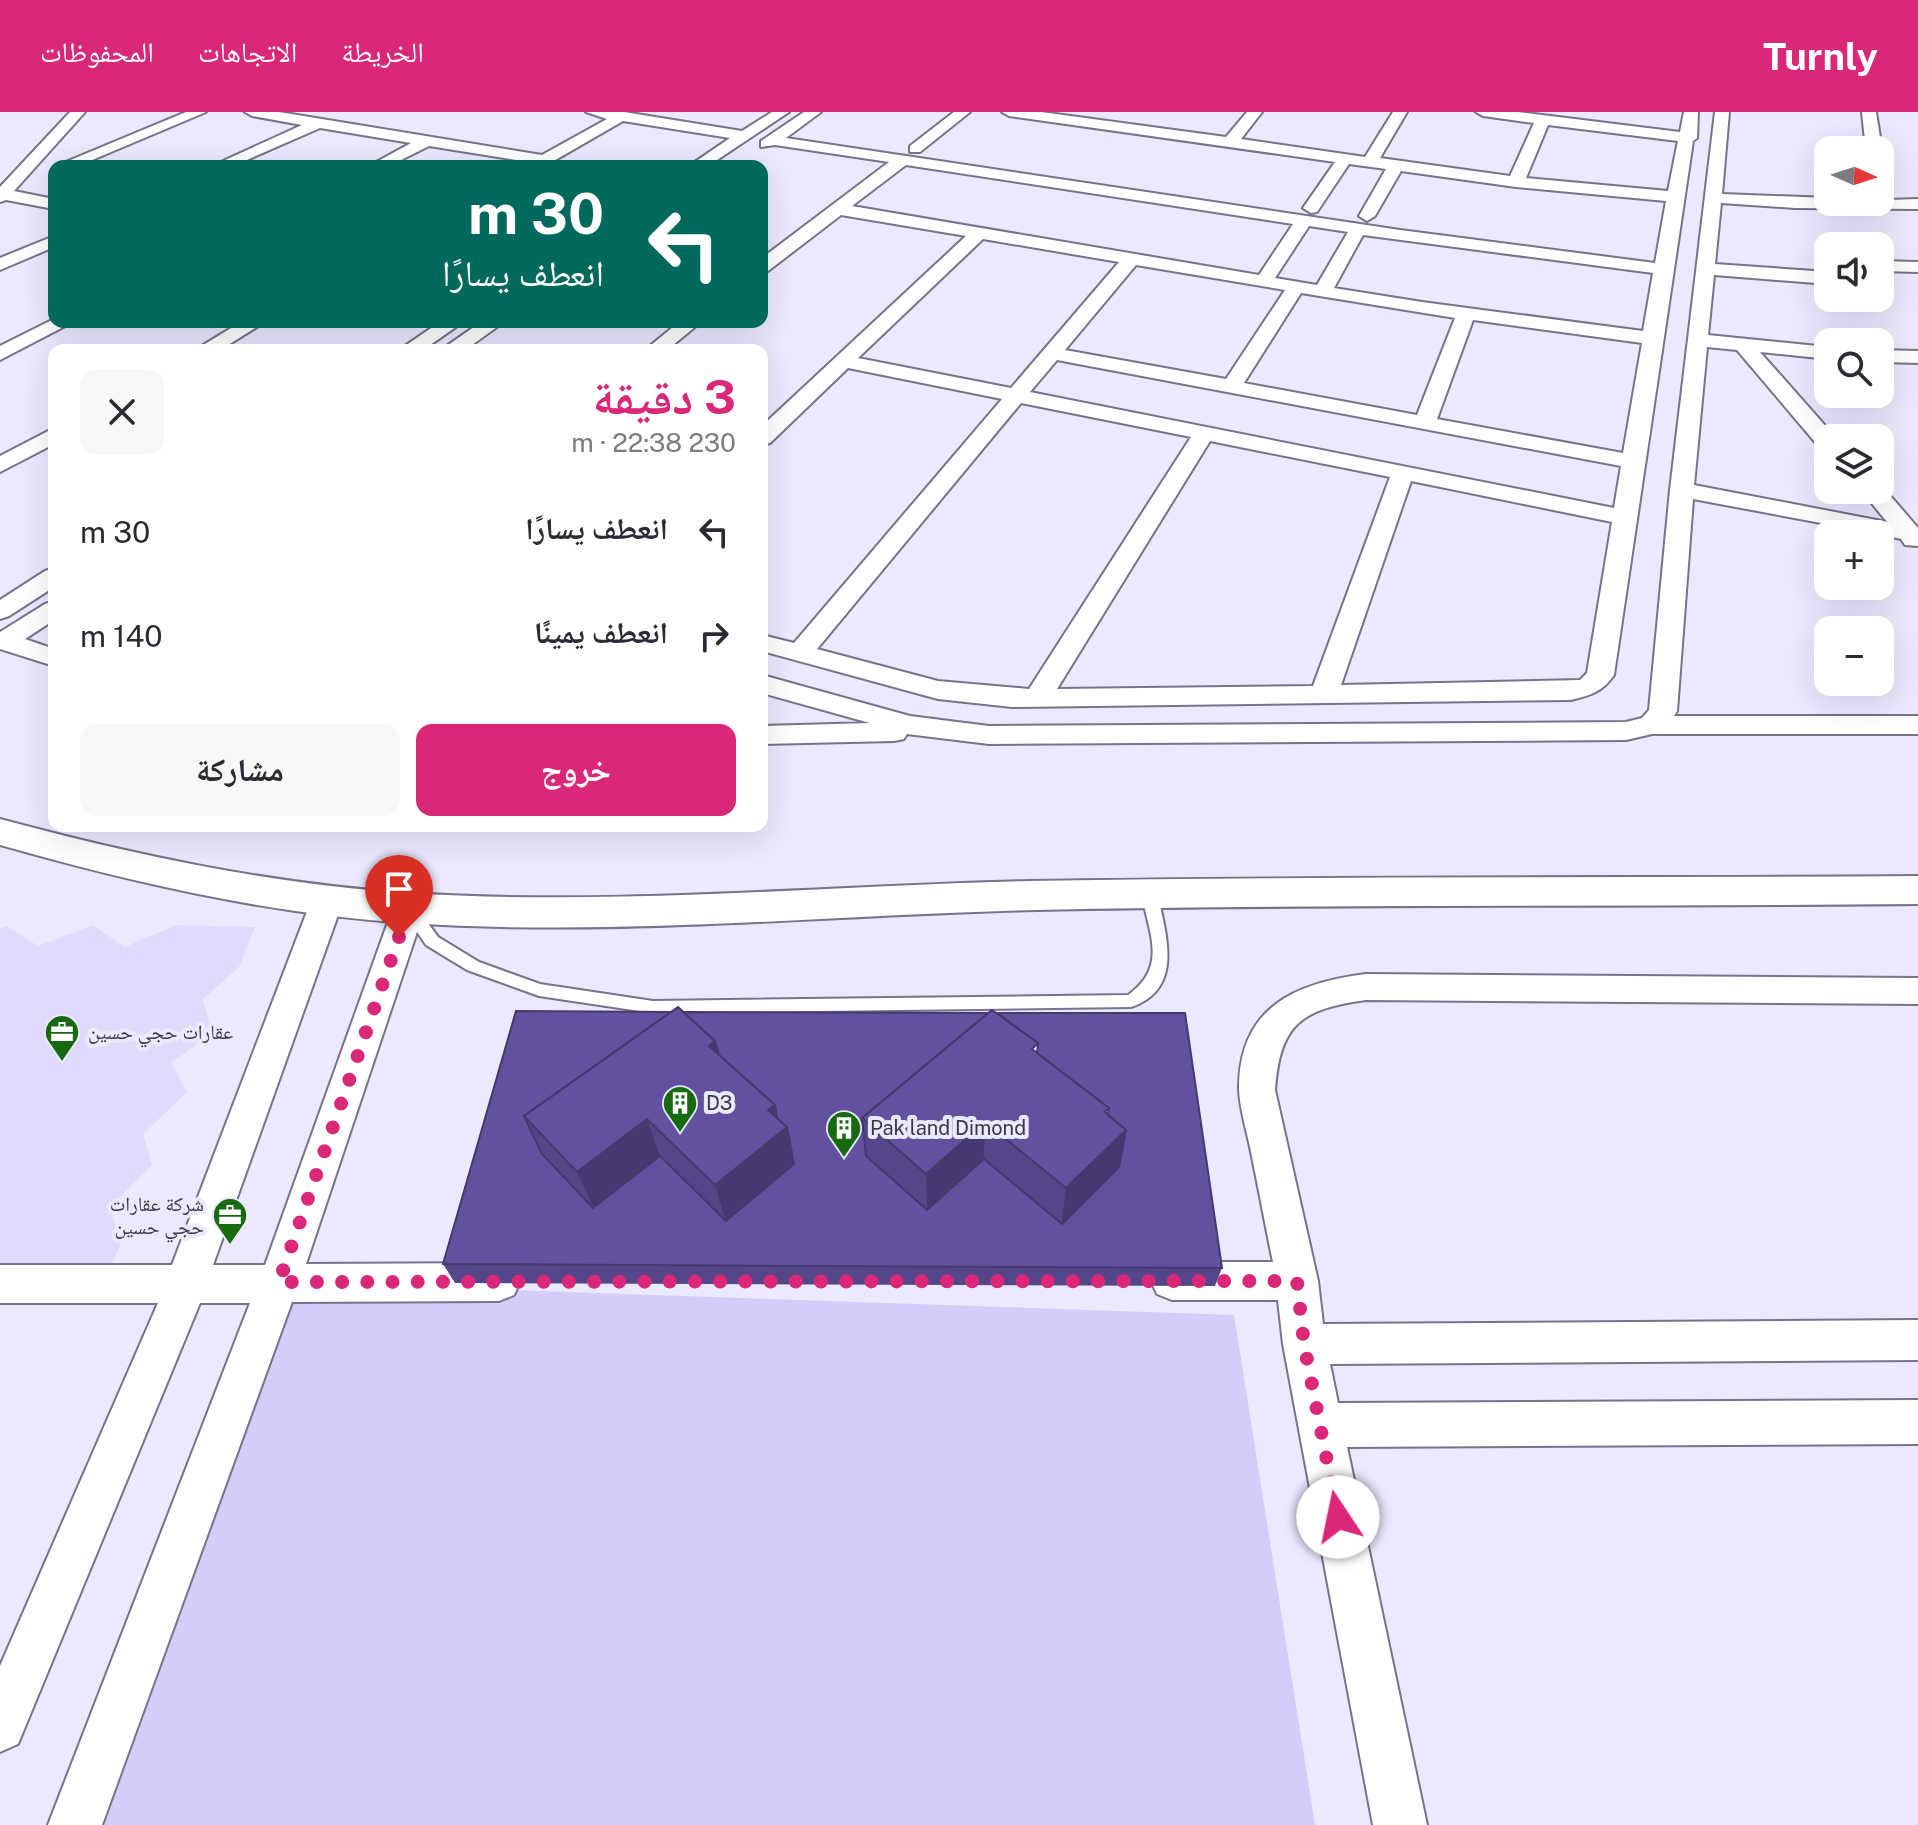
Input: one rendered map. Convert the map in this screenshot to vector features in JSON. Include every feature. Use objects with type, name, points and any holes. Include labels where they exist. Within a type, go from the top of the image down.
[{"type":"street","points":[[1,196],[78,112]]},
{"type":"street","points":[[77,160],[199,112]]},
{"type":"street","points":[[252,112],[524,160]]},
{"type":"street","points":[[593,112],[744,136]]},
{"type":"street","points":[[665,112],[759,126]]},
{"type":"street","points":[[706,160],[782,112]]},
{"type":"street","points":[[814,112],[765,144],[908,154]]},
{"type":"street","points":[[768,262],[963,112]]},
{"type":"street","points":[[1009,112],[1516,182],[1675,197]]},
{"type":"street","points":[[1095,124],[1108,112]]},
{"type":"street","points":[[1230,143],[1255,112]]},
{"type":"street","points":[[1370,162],[1400,112]]},
{"type":"street","points":[[768,645],[938,690],[987,697],[1571,691],[1590,686],[1600,675],[1686,120],[1543,120],[1483,112]]},
{"type":"street","points":[[1652,725],[1663,711],[1682,490],[1722,112]]},
{"type":"street","points":[[1869,112],[1872,136]]},
{"type":"street","points":[[544,160],[622,116]]},
{"type":"street","points":[[1516,182],[1543,120]]},
{"type":"street","points":[[234,160],[318,123]]},
{"type":"street","points":[[787,130],[908,154],[1362,222],[1664,262]]},
{"type":"street","points":[[389,160],[427,141]]},
{"type":"street","points":[[1264,281],[1345,158]]},
{"type":"street","points":[[30,164],[48,165]]},
{"type":"street","points":[[1323,291],[1396,165]]},
{"type":"street","points":[[1,196],[48,203]]},
{"type":"street","points":[[1714,198],[1814,199]]},
{"type":"street","points":[[1894,201],[1918,204]]},
{"type":"street","points":[[838,209],[1466,314],[1652,338]]},
{"type":"street","points":[[768,432],[979,233]]},
{"type":"street","points":[[0,265],[48,244]]},
{"type":"street","points":[[800,653],[1131,259]]},
{"type":"street","points":[[1706,262],[1814,264]]},
{"type":"street","points":[[1706,262],[1814,276]]},
{"type":"street","points":[[1894,266],[1918,267]]},
{"type":"street","points":[[1894,280],[1918,281]]},
{"type":"street","points":[[1231,387],[1296,287]]},
{"type":"street","points":[[1425,423],[1466,314]]},
{"type":"street","points":[[0,354],[51,328]]},
{"type":"street","points":[[216,344],[244,328]]},
{"type":"street","points":[[418,344],[444,328]]},
{"type":"street","points":[[460,344],[485,328]]},
{"type":"street","points":[[663,344],[683,328]]},
{"type":"street","points":[[1697,340],[1814,352]]},
{"type":"street","points":[[1743,345],[1814,427]]},
{"type":"street","points":[[1051,353],[1633,462]]},
{"type":"street","points":[[1894,356],[1918,357]]},
{"type":"street","points":[[844,361],[1624,517]]},
{"type":"street","points":[[1037,698],[1204,433]]},
{"type":"street","points":[[0,465],[48,438]]},
{"type":"street","points":[[1324,693],[1403,472]]},
{"type":"street","points":[[1682,490],[1914,541]]},
{"type":"street","points":[[1884,504],[1914,541]]},
{"type":"street","points":[[0,611],[48,580]]},
{"type":"street","points":[[2,641],[48,613]]},
{"type":"street","points":[[2,641],[48,656]]},
{"type":"street","points":[[768,686],[909,725],[949,732]]},
{"type":"street","points":[[768,735],[1626,731],[1652,725],[1918,725]]},
{"type":"street","points":[[0,832],[134,869],[260,893],[409,908],[541,912],[930,898],[1918,890]]},
{"type":"street","points":[[0,1726],[185,1286],[327,901]]},
{"type":"street","points":[[75,1825],[279,1282],[409,908]]},
{"type":"street","points":[[1400,1825],[1304,1344],[1297,1281],[1257,1090],[1257,1062],[1265,1036],[1282,1015],[1305,1000],[1334,990],[1366,987],[1918,991]]},
{"type":"street","points":[[1138,1281],[1297,1281]]},
{"type":"street","points":[[0,1284],[185,1286],[279,1282],[533,1282]]},
{"type":"street","points":[[1304,1344],[1918,1340]]},
{"type":"street","points":[[1320,1425],[1918,1422]]},
{"type":"lane","points":[[409,908],[432,941],[473,966],[539,990],[596,1001],[653,1007],[1131,1001],[1151,990],[1163,964],[1150,896]]},
{"type":"shaded area","points":[[93,925],[125,947],[176,925],[255,927],[239,967],[203,999],[212,1033],[171,1063],[187,1092],[143,1134],[152,1165],[109,1208],[122,1242],[100,1287],[0,1286],[0,929],[6,926],[38,946]]},
{"type":"shaded area","points":[[279,1282],[1234,1315],[1315,1825],[79,1825]]},
{"type":"building","points":[[678,1007],[715,1041],[709,1046],[775,1105],[768,1110],[787,1127],[715,1185],[647,1119],[577,1172],[524,1116]]},
{"type":"building","points":[[992,1010],[1038,1043],[1032,1049],[1109,1108],[1105,1112],[1126,1130],[1066,1188],[985,1122],[926,1174],[862,1118]]},
{"type":"building","points":[[516,1011],[671,1012],[524,1116],[542,1154],[593,1208],[660,1156],[726,1221],[794,1164],[787,1127],[777,1118],[775,1105],[719,1055],[715,1041],[683,1012],[988,1013],[862,1118],[866,1156],[927,1210],[984,1159],[1062,1224],[1119,1167],[1126,1130],[1108,1115],[1109,1108],[1037,1053],[1038,1043],[997,1013],[1185,1013],[1222,1268],[443,1264]]},
{"type":"place","name":"عقارات حجي حسين","points":[[62,1063]]},
{"type":"place","name":"D3","points":[[680,1134]]},
{"type":"place","name":"Pak land Dimond","points":[[844,1159]]},
{"type":"place","name":"شرکة عقارات حجي حسين","points":[[230,1246]]},
{"type":"route","points":[[399,937],[279,1282],[1297,1281],[1304,1344],[1338,1517]]}]
